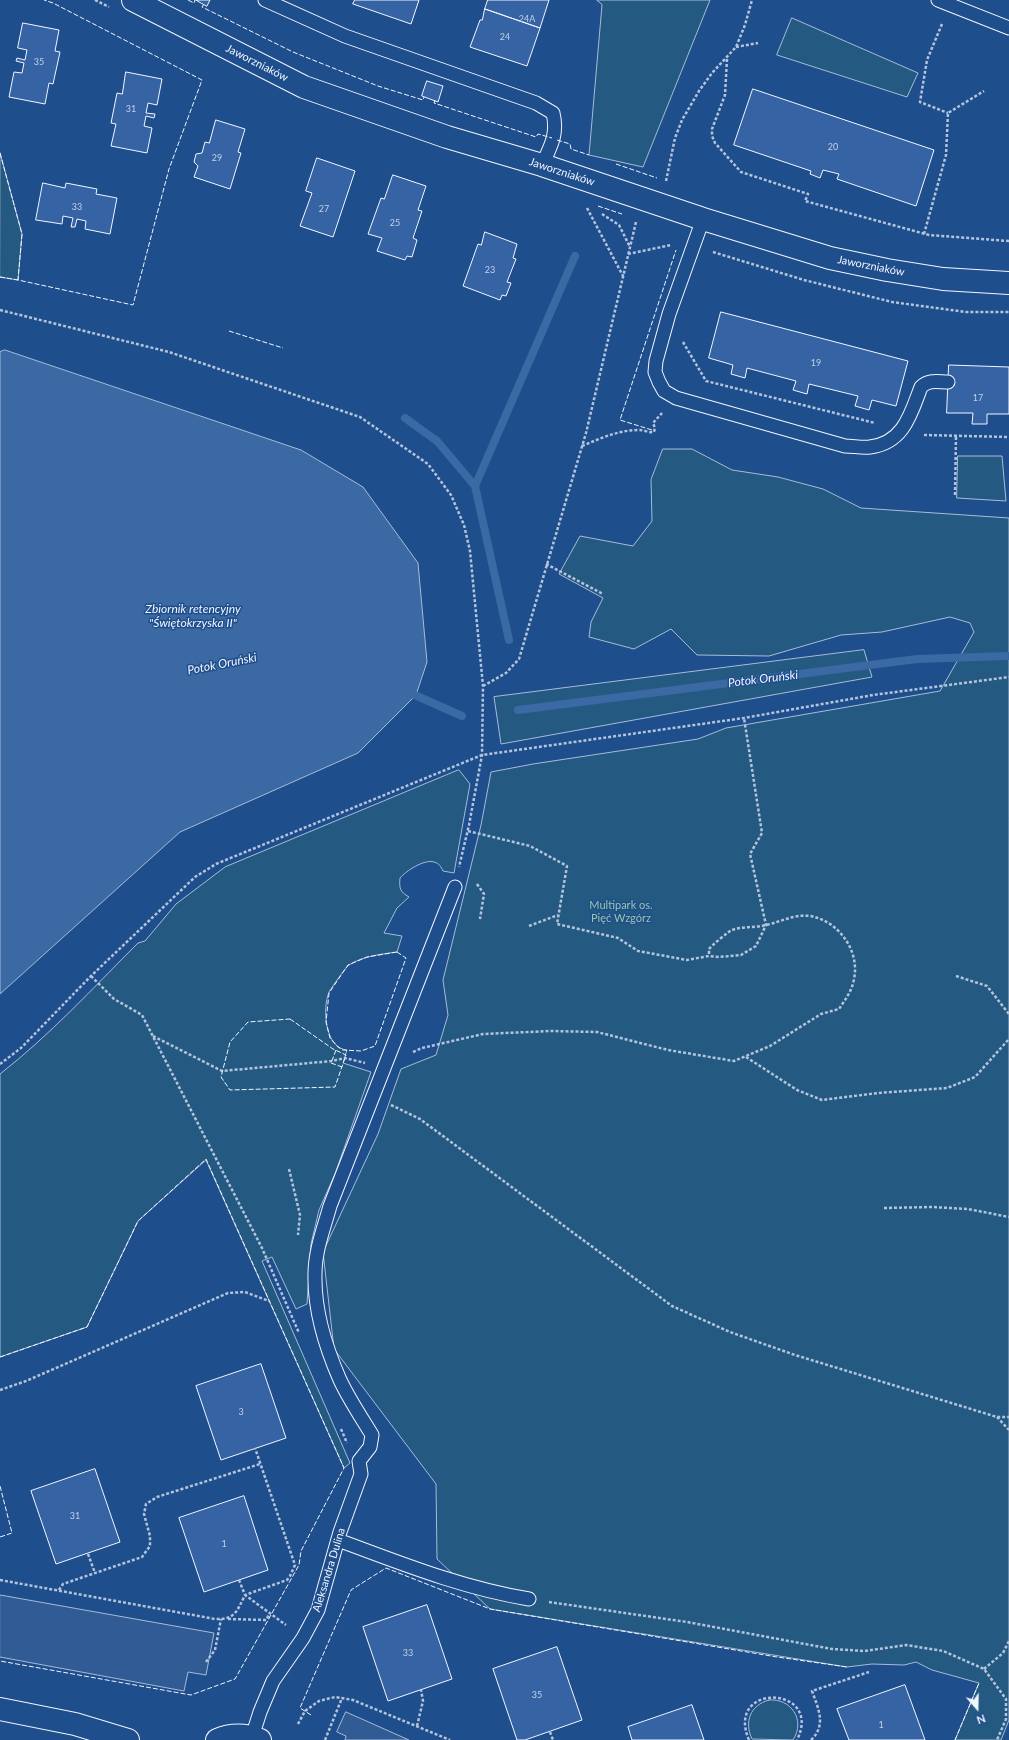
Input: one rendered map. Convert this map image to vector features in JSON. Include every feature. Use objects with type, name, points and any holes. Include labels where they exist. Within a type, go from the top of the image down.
[{"type":"street","name":"Jaworzniaków","points":[[133,0],[304,87],[447,137],[542,165],[641,199],[830,258],[887,270],[943,278],[1009,283]]},
{"type":"street","points":[[0,1709],[75,1724],[128,1740]]},
{"type":"street","points":[[217,1740],[239,1735],[256,1738]]},
{"type":"lane","points":[[265,0],[345,36],[536,103],[553,113],[555,123],[554,139],[542,165]]},
{"type":"lane","points":[[938,0],[1009,28]]},
{"type":"lane","points":[[703,219],[669,314],[656,360],[655,372],[664,391],[676,398],[845,446],[870,447],[883,444],[895,438],[908,421],[922,387],[929,381],[948,382]]},
{"type":"lane","points":[[359,1462],[370,1446],[372,1435],[340,1381],[324,1338],[316,1301],[315,1273],[318,1248],[330,1206],[455,887]]},
{"type":"lane","name":"Aleksandra Dulina","points":[[256,1738],[260,1712],[273,1681],[303,1638],[318,1610],[338,1540],[361,1474],[359,1462]]},
{"type":"lane","points":[[338,1540],[434,1576],[505,1595],[529,1599]]},
{"type":"path","points":[[483,686],[506,673],[519,659],[582,446],[641,199],[666,181],[675,138],[682,120],[699,91],[712,73],[736,47],[745,25],[752,0]]},
{"type":"path","points":[[948,113],[920,102],[927,60],[950,5]]},
{"type":"path","points":[[736,47],[758,43]]},
{"type":"path","points":[[727,58],[725,96],[713,126],[712,136],[715,142],[741,172],[808,194],[805,201],[924,234],[1009,241]]},
{"type":"path","points":[[948,113],[984,91]]},
{"type":"path","points":[[924,234],[946,155],[948,113]]},
{"type":"path","points":[[587,208],[623,276]]},
{"type":"path","points":[[599,212],[619,225],[630,247]]},
{"type":"path","points":[[628,254],[678,243]]},
{"type":"path","points":[[0,310],[169,352],[360,417],[428,464],[451,495],[464,525],[470,557],[483,686],[482,755],[468,831],[455,887]]},
{"type":"path","points":[[683,341],[706,381],[885,426],[903,429],[915,435],[1009,438]]},
{"type":"path","points":[[582,446],[603,437],[628,431],[642,430],[654,432],[655,428],[653,423]]},
{"type":"path","points":[[955,495],[956,436]]},
{"type":"path","points":[[546,564],[603,594]]},
{"type":"path","points":[[0,1064],[21,1048],[91,976],[195,877],[216,864],[482,755],[744,718],[873,695],[1009,677]]},
{"type":"path","points":[[468,831],[530,846],[567,866],[557,924],[618,938],[638,951],[687,960],[709,956],[719,957],[741,955],[756,946],[766,925],[750,854],[762,833],[744,718]]},
{"type":"path","points":[[529,926],[559,915]]},
{"type":"path","points":[[386,1063],[422,1048],[483,1034],[551,1031],[597,1032],[668,1050],[734,1061],[770,1046],[821,1014],[839,1009],[851,990],[854,978],[855,966],[851,949],[842,934],[822,920],[811,916],[787,918],[766,925],[731,930],[710,949],[709,956]]},
{"type":"path","points":[[91,976],[114,998],[142,1015],[262,1248],[301,1336]]},
{"type":"path","points":[[956,976],[987,986],[1009,1014]]},
{"type":"path","points":[[153,1036],[222,1071],[332,1061],[345,1058]]},
{"type":"path","points":[[746,1057],[797,1090],[822,1100],[872,1093],[947,1088],[975,1077],[1009,1039]]},
{"type":"path","points":[[373,1096],[420,1119],[672,1306],[730,1332],[795,1355],[997,1417],[1009,1417]]},
{"type":"path","points":[[884,1208],[932,1206],[968,1209],[1009,1217]]},
{"type":"path","points":[[0,1390],[26,1381],[228,1293],[245,1292],[269,1300]]},
{"type":"path","points":[[997,1417],[1009,1430]]},
{"type":"path","points":[[338,1422],[354,1457],[359,1462]]},
{"type":"path","points":[[228,1619],[237,1612],[245,1595],[286,1580],[290,1576],[295,1565],[255,1448]]},
{"type":"path","points":[[59,1590],[64,1584],[142,1557],[150,1546],[150,1536],[144,1514],[146,1504],[157,1497],[260,1464]]},
{"type":"path","points":[[88,1554],[95,1573]]},
{"type":"path","points":[[0,1580],[221,1619],[266,1620],[270,1613]]},
{"type":"path","points":[[239,1580],[245,1595],[281,1621]]},
{"type":"path","points":[[529,1599],[687,1622],[832,1648],[865,1651],[906,1645],[943,1651],[984,1669],[1008,1698],[1006,1719],[997,1740]]},
{"type":"path","points":[[206,1662],[215,1650],[221,1619]]},
{"type":"path","points":[[984,1669],[1003,1653],[1009,1641]]},
{"type":"path","points":[[811,1740],[816,1736],[820,1726],[821,1716],[812,1691],[869,1672]]},
{"type":"path","points":[[417,1726],[423,1701],[421,1690]]},
{"type":"path","points":[[298,1724],[305,1711],[319,1701],[335,1697],[353,1700],[450,1740]]},
{"type":"path","points":[[749,1740],[745,1727],[747,1713],[752,1705],[769,1697],[783,1698],[795,1706],[801,1724],[800,1733],[797,1740]]},
{"type":"path","points":[[325,1740],[342,1698]]},
{"type":"path","points":[[550,1732],[552,1740]]},
{"type":"green space","points":[[597,0],[710,0],[643,167],[589,155],[602,5]]},
{"type":"green space","points":[[792,18],[918,73],[907,97],[777,55]]},
{"type":"green space","points":[[0,153],[22,234],[18,280],[0,277]]},
{"type":"green space","name":"Multipark os. Pięć Wzgórz","points":[[663,449],[692,449],[732,470],[778,477],[823,489],[861,508],[1009,518],[1009,1720],[1001,1740],[955,1740],[979,1683],[932,1670],[916,1662],[904,1665],[872,1664],[847,1667],[490,1609],[437,1559],[436,1484],[334,1349],[323,1252],[378,1134],[401,1069],[436,1055],[448,1015],[443,980],[481,825],[491,772],[533,764],[698,739],[726,728],[940,691],[974,632],[970,623],[950,617],[882,632],[841,635],[769,656],[697,655],[671,629],[634,649],[589,637],[591,622],[603,598],[559,574],[580,536],[633,546],[652,521],[651,480]]},
{"type":"green space","points":[[958,456],[1002,456],[1006,501],[957,498]]},
{"type":"green space","points":[[864,650],[872,677],[501,744],[494,697]]},
{"type":"green space","points":[[459,770],[470,784],[454,873],[443,871],[437,863],[425,862],[403,875],[400,878],[400,887],[409,897],[397,908],[384,933],[402,936],[397,952],[366,957],[349,965],[329,992],[327,999],[326,1017],[330,1035],[340,1048],[347,1050],[343,1063],[371,1072],[335,1174],[319,1210],[311,1244],[307,1304],[296,1309],[272,1257],[262,1261],[350,1463],[344,1468],[206,1160],[138,1221],[87,1327],[0,1357],[0,1074],[54,1027],[138,943],[145,941],[176,904],[225,867]]},
{"type":"green space","points":[[777,1700],[784,1703],[794,1712],[798,1725],[797,1732],[793,1740],[752,1739],[749,1726],[750,1715],[762,1702]]},
{"type":"shaded area","points":[[0,1595],[214,1633],[206,1675],[188,1672],[184,1691],[0,1657]]},
{"type":"shaded area","points":[[346,1712],[409,1740],[345,1740],[346,1736],[337,1732]]},
{"type":"water","name":"Zbiornik retencyjny \"Świętokrzyska II\"","points":[[5,350],[301,450],[363,487],[418,563],[427,662],[416,695],[358,753],[180,832],[0,994],[0,352]]},
{"type":"building","points":[[196,0],[210,0],[207,6]]},
{"type":"building","points":[[355,0],[419,0],[411,24],[353,4]]},
{"type":"building","points":[[488,0],[549,0],[540,28],[485,9]]},
{"type":"building","points":[[485,9],[540,28],[527,66],[470,47],[480,20],[482,20]]},
{"type":"building","points":[[23,23],[59,30],[55,51],[60,52],[53,84],[49,83],[45,104],[9,97],[14,72],[22,73],[24,63],[16,61],[17,58],[25,60],[27,50],[18,48]]},
{"type":"building","points":[[126,72],[162,79],[157,105],[148,103],[146,113],[155,114],[154,118],[146,116],[144,126],[152,128],[147,153],[111,146],[116,124],[111,123],[117,93],[122,94]]},
{"type":"building","points":[[427,81],[443,86],[438,102],[422,96]]},
{"type":"building","points":[[753,89],[934,150],[916,206],[837,179],[839,174],[823,170],[820,178],[810,174],[811,171],[734,145]]},
{"type":"building","points":[[216,120],[245,129],[238,152],[241,153],[230,189],[194,177],[198,166],[194,162],[196,154],[202,153],[205,142],[209,143]]},
{"type":"building","points":[[317,158],[355,171],[333,237],[300,226],[312,193],[306,191]]},
{"type":"building","points":[[393,175],[426,186],[418,210],[422,211],[413,238],[417,240],[412,257],[407,256],[405,260],[377,251],[382,238],[368,234],[381,198],[384,199]]},
{"type":"building","points":[[43,183],[65,188],[66,183],[97,189],[96,194],[117,198],[110,234],[85,229],[86,221],[77,219],[75,227],[71,227],[73,218],[63,216],[62,224],[36,220]]},
{"type":"building","points":[[485,232],[517,244],[513,258],[516,259],[507,282],[511,283],[506,296],[502,295],[500,300],[463,286],[478,244],[481,245]]},
{"type":"building","points":[[721,312],[908,361],[896,406],[872,400],[869,410],[855,406],[858,396],[809,384],[807,394],[793,390],[796,381],[747,368],[745,378],[731,374],[733,365],[709,358]]},
{"type":"building","points":[[949,365],[1009,367],[1009,414],[987,414],[987,424],[972,424],[973,413],[947,413]]},
{"type":"building","points":[[261,1364],[286,1438],[221,1460],[196,1386]]},
{"type":"building","points":[[95,1469],[120,1542],[56,1564],[31,1491]]},
{"type":"building","points":[[244,1496],[268,1570],[204,1592],[179,1518]]},
{"type":"building","points":[[427,1605],[452,1679],[388,1701],[363,1627]]},
{"type":"building","points":[[557,1647],[582,1720],[525,1740],[517,1740],[493,1669]]},
{"type":"building","points":[[905,1685],[925,1740],[849,1740],[837,1709]]},
{"type":"building","points":[[692,1705],[704,1740],[632,1740],[628,1727]]},
{"type":"waterway","points":[[475,486],[575,256]]},
{"type":"waterway","points":[[405,418],[437,441],[475,486],[509,640]]},
{"type":"waterway","name":"Potok Oruński","points":[[518,710],[917,659],[1009,656]]},
{"type":"waterway","name":"Potok Oruński","points":[[408,692],[462,716]]},
{"type":"fence","points":[[0,153],[22,234],[18,280],[133,305],[169,169],[202,80],[53,3],[44,0]]},
{"type":"fence","points":[[188,0],[194,3],[195,0]]},
{"type":"fence","points":[[204,4],[202,7],[293,52],[378,86],[423,100],[424,97]]},
{"type":"fence","points":[[435,100],[434,103],[536,137],[538,134],[552,138]]},
{"type":"fence","points":[[557,140],[570,144],[571,149],[589,155]]},
{"type":"fence","points":[[616,164],[657,178]]},
{"type":"fence","points":[[598,206],[622,214]]},
{"type":"fence","points":[[652,430],[620,420],[676,250]]},
{"type":"fence","points":[[0,277],[18,280]]},
{"type":"fence","points":[[229,331],[283,348]]},
{"type":"fence","points":[[397,952],[406,958],[375,1046],[361,1051],[343,1050],[330,1038],[326,1022],[329,993],[348,965],[367,957],[397,952]]},
{"type":"fence","points":[[290,1019],[333,1049],[346,1055],[335,1087],[230,1090],[221,1077],[230,1042],[248,1022],[290,1019]]},
{"type":"fence","points":[[336,1050],[331,1063],[342,1067]]},
{"type":"fence","points":[[0,1357],[87,1327],[138,1221],[206,1159],[344,1468],[301,1551],[299,1565],[235,1679],[191,1695],[0,1661]]},
{"type":"fence","points":[[0,1486],[12,1533],[0,1537]]},
{"type":"fence","points":[[311,1715],[300,1708],[351,1590],[386,1568],[490,1609],[777,1657],[847,1667]]},
{"type":"fence","points":[[955,1740],[979,1683]]}]
